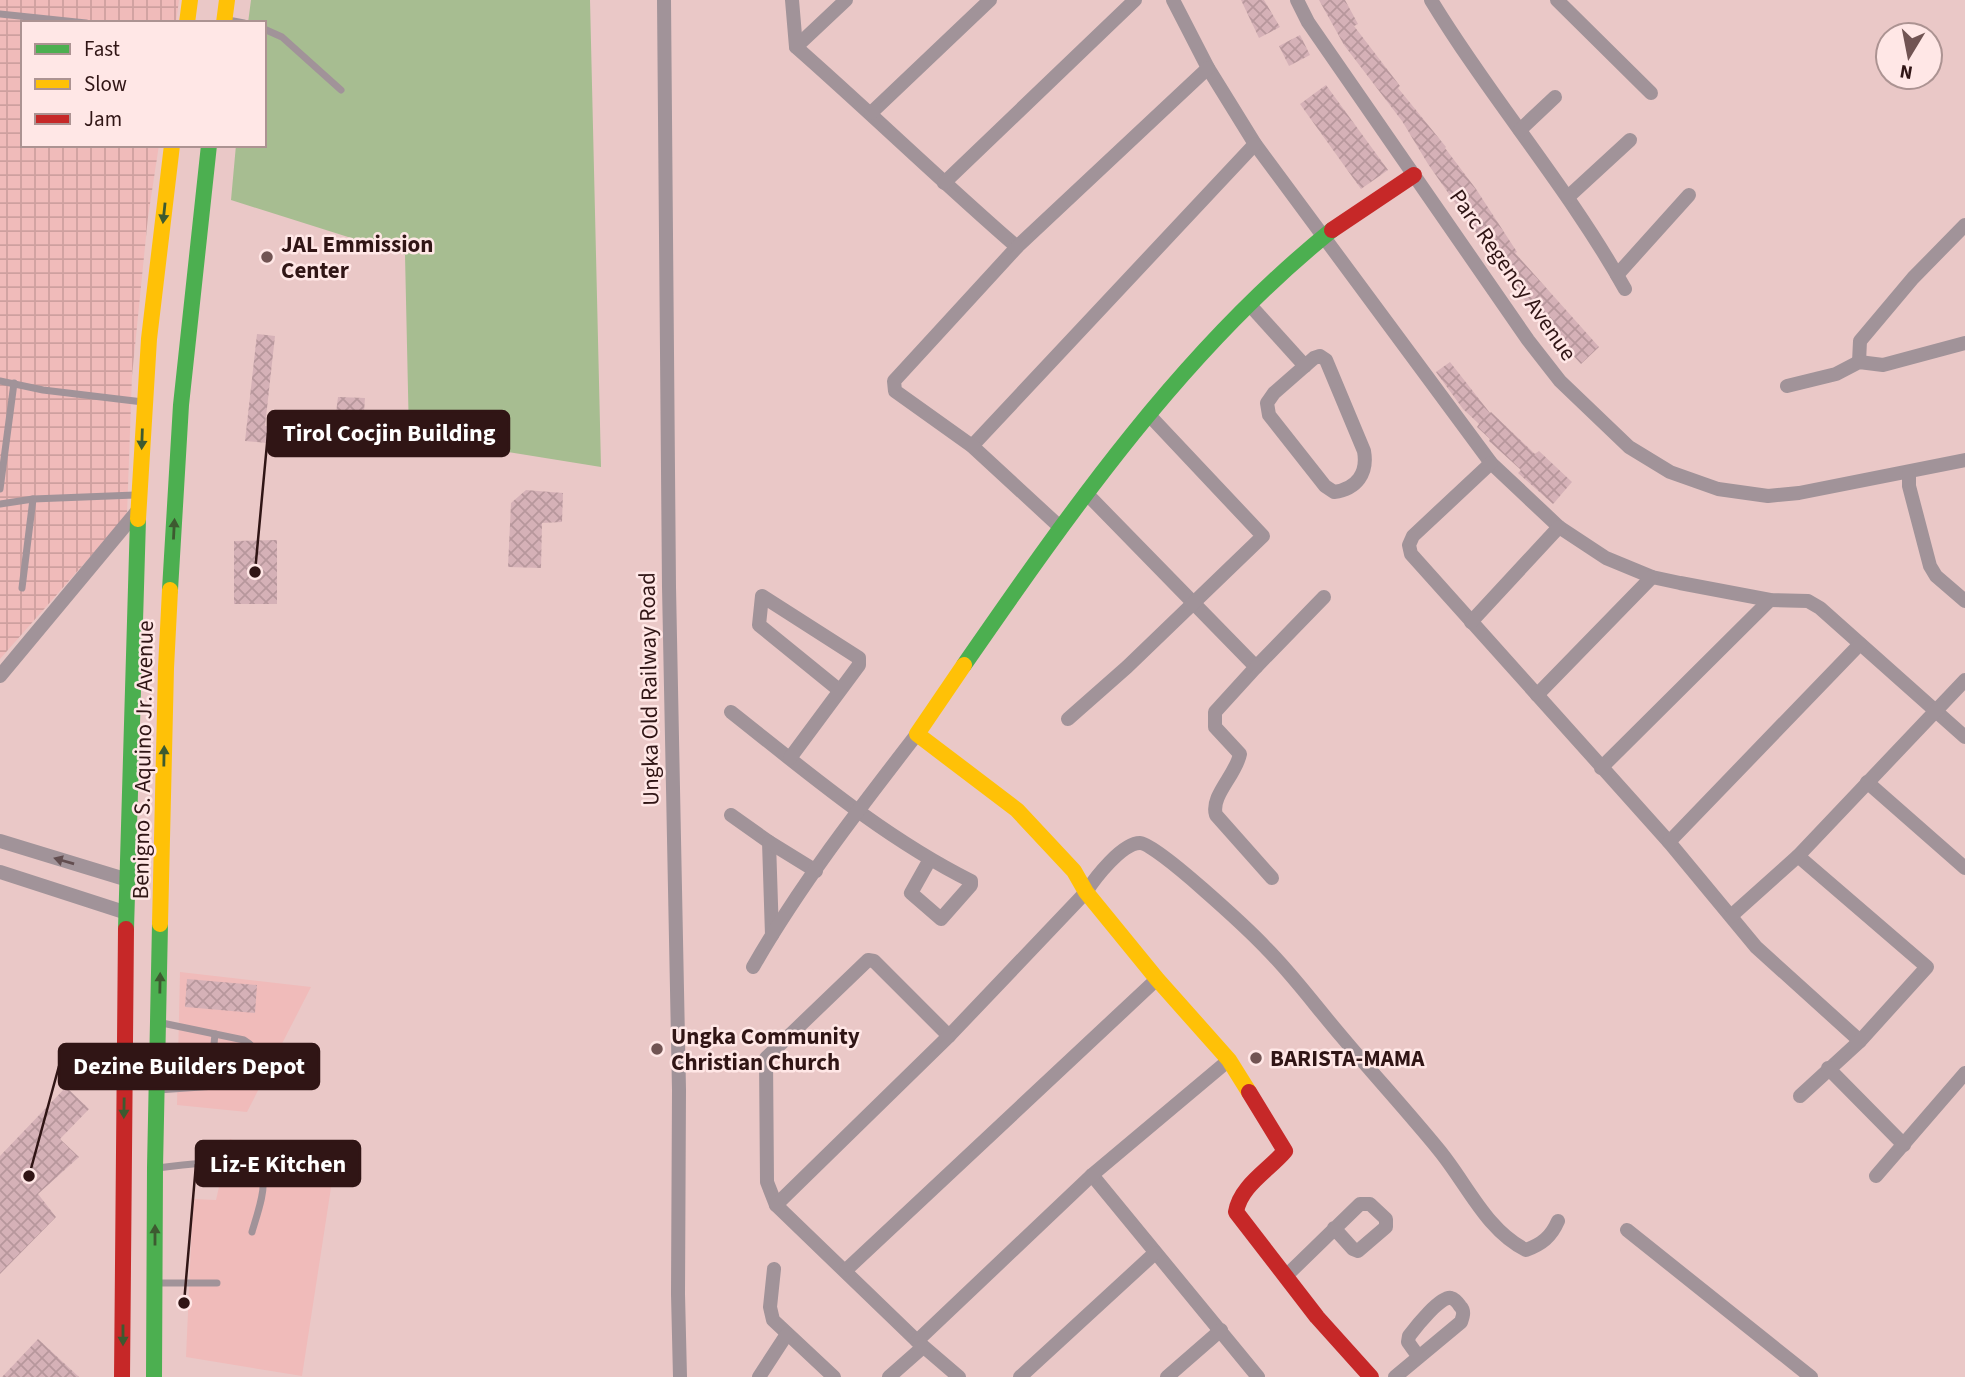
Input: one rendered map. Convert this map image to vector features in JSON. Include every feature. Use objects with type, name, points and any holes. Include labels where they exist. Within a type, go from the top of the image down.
[{"type":"main road","points":[[187,21],[190,0]]},
{"type":"main road","points":[[224,21],[226,0]]},
{"type":"main road","name":"Benigno S. Aquino Jr. Avenue","points":[[122,1377],[132,667],[144,402],[172,147]]},
{"type":"main road","name":"Benigno S. Aquino Jr. Avenue","points":[[154,1377],[155,1168],[166,668],[181,405],[209,147]]},
{"type":"main road","points":[[1371,1377],[1317,1317],[1236,1212],[1235,1204],[1240,1196],[1276,1164],[1284,1151],[1282,1143],[1229,1060],[1157,979],[1086,892],[1074,871],[1017,810],[916,734],[1086,493],[1203,351],[1249,304],[1324,236],[1414,175]]},
{"type":"main road","points":[[132,667],[166,668]]},
{"type":"street","name":"Ungka Old Railway Road","points":[[664,0],[668,587],[679,1076],[680,1377]]},
{"type":"street","points":[[792,0],[796,47],[1017,247]]},
{"type":"street","points":[[796,47],[846,0]]},
{"type":"street","points":[[871,113],[990,0]]},
{"type":"street","points":[[944,183],[1135,0]]},
{"type":"street","points":[[1173,0],[1208,68],[1255,144],[1490,463],[1559,527],[1606,558],[1653,577],[1770,600],[1808,601],[1820,608],[1965,737]]},
{"type":"street","name":"Parc Regency Avenue","points":[[1297,0],[1308,22],[1528,340],[1560,381],[1629,447],[1670,472],[1718,489],[1768,496],[1798,493],[1965,460]]},
{"type":"street","points":[[1431,0],[1450,31],[1568,197],[1625,289]]},
{"type":"street","points":[[1563,2],[1651,93]]},
{"type":"street","points":[[1061,528],[972,446],[895,391],[894,381],[1017,247],[1208,68]]},
{"type":"street","points":[[1520,130],[1555,97]]},
{"type":"street","points":[[1568,197],[1630,140]]},
{"type":"street","points":[[972,446],[1255,144]]},
{"type":"street","points":[[1617,275],[1689,195]]},
{"type":"street","points":[[1859,362],[1860,341],[1913,278],[1965,225]]},
{"type":"street","points":[[1249,304],[1305,366]]},
{"type":"street","points":[[1787,386],[1836,374],[1859,362],[1883,365],[1965,343]]},
{"type":"street","points":[[1320,356],[1326,360],[1364,452],[1366,464],[1362,478],[1344,491],[1334,492],[1325,486],[1269,415],[1267,403],[1274,393],[1305,366],[1320,356]]},
{"type":"street","points":[[1068,719],[1127,667],[1263,536],[1149,415]]},
{"type":"street","points":[[1490,463],[1413,536],[1409,545],[1411,554],[1669,842],[1756,947],[1860,1041]]},
{"type":"street","points":[[1909,472],[1909,486],[1930,566],[1936,576],[1965,601]]},
{"type":"street","points":[[1086,493],[1256,667]]},
{"type":"street","points":[[0,676],[140,501]]},
{"type":"street","points":[[1471,622],[1559,527]]},
{"type":"street","points":[[1536,695],[1653,577]]},
{"type":"street","points":[[790,758],[859,665],[859,658],[762,596],[759,625],[839,690]]},
{"type":"street","points":[[1272,878],[1216,815],[1213,807],[1238,765],[1240,754],[1215,727],[1213,720],[1215,712],[1324,597]]},
{"type":"street","points":[[1601,768],[1770,600]]},
{"type":"street","points":[[1669,842],[1860,644]]},
{"type":"street","points":[[1731,916],[1798,856],[1965,680]]},
{"type":"street","points":[[731,712],[929,861]]},
{"type":"street","points":[[753,967],[858,810],[916,734]]},
{"type":"street","points":[[1867,782],[1965,868]]},
{"type":"street","points":[[731,815],[816,871]]},
{"type":"street","points":[[0,841],[128,880]]},
{"type":"street","points":[[769,842],[772,935]]},
{"type":"street","points":[[776,1205],[949,1036],[1086,892],[1117,855],[1134,844],[1145,843],[1210,896],[1267,948],[1441,1152],[1492,1224],[1512,1243],[1526,1250],[1538,1246],[1552,1234],[1558,1221]]},
{"type":"street","points":[[1798,856],[1927,967],[1860,1041],[1800,1096]]},
{"type":"street","points":[[0,872],[127,913]]},
{"type":"street","points":[[949,1036],[871,960],[766,1058],[767,1181],[776,1205],[920,1344],[959,1377]]},
{"type":"street","points":[[846,1270],[1157,979]]},
{"type":"street","points":[[889,1377],[1093,1175],[1229,1060]]},
{"type":"street","points":[[1828,1068],[1904,1144]]},
{"type":"street","points":[[1876,1176],[1965,1073]]},
{"type":"street","points":[[1093,1175],[1258,1377]]},
{"type":"street","points":[[1286,1276],[1334,1227]]},
{"type":"street","points":[[1627,1230],[1811,1377]]},
{"type":"street","points":[[1020,1377],[1155,1253]]},
{"type":"street","points":[[774,1269],[771,1314],[787,1334],[834,1377]]},
{"type":"street","points":[[1167,1377],[1221,1330]]},
{"type":"street","points":[[760,1377],[787,1334]]},
{"type":"street","points":[[1395,1377],[1418,1356]]},
{"type":"lane","points":[[0,14],[67,21]]},
{"type":"lane","points":[[266,30],[282,37],[341,90]]},
{"type":"lane","points":[[0,381],[43,390],[144,402]]},
{"type":"lane","points":[[0,489],[13,383]]},
{"type":"lane","points":[[22,589],[33,499]]},
{"type":"lane","points":[[0,504],[33,499],[140,501]]},
{"type":"lane","points":[[157,1090],[248,1082],[258,1063],[258,1052],[244,1040],[159,1023]]},
{"type":"lane","points":[[213,1054],[215,1034]]},
{"type":"lane","points":[[209,1086],[210,1072]]},
{"type":"lane","points":[[155,1168],[216,1163],[240,1164],[257,1172],[262,1178],[263,1187],[252,1232]]},
{"type":"lane","points":[[155,1283],[218,1283]]},
{"type":"shaded area","points":[[0,0],[179,0],[176,21],[21,21],[21,147],[159,147],[148,217],[132,376],[127,515],[0,659]]},
{"type":"shaded area","points":[[180,972],[311,987],[247,1112],[177,1105]]},
{"type":"shaded area","points":[[230,1139],[332,1181],[302,1376],[186,1357],[193,1199],[216,1200]]},
{"type":"green space","points":[[251,0],[590,0],[601,467],[409,436],[405,255],[231,200],[236,147],[266,147],[266,21],[248,21]]},
{"type":"building","points":[[1241,0],[1264,0],[1280,27],[1259,38]]},
{"type":"building","points":[[1319,0],[1345,0],[1358,24],[1354,26],[1476,189],[1517,252],[1515,253],[1599,347],[1581,364],[1530,309],[1499,269],[1402,121],[1344,45]]},
{"type":"building","points":[[1300,35],[1310,55],[1289,66],[1279,46]]},
{"type":"building","points":[[1326,85],[1388,170],[1361,189],[1300,104]]},
{"type":"building","points":[[257,334],[275,336],[265,426],[300,429],[299,446],[245,441]]},
{"type":"building","points":[[1450,362],[1490,413],[1535,454],[1539,451],[1572,482],[1553,504],[1518,473],[1521,470],[1489,441],[1477,427],[1479,424],[1463,409],[1436,372]]},
{"type":"building","points":[[338,397],[365,398],[362,439],[333,437]]},
{"type":"building","points":[[526,490],[563,493],[562,522],[542,523],[541,568],[508,567],[511,503]]},
{"type":"building","points":[[277,540],[277,604],[234,604],[234,541]]},
{"type":"building","points":[[187,979],[257,985],[255,1013],[185,1007]]},
{"type":"building","points":[[66,1087],[89,1109],[60,1139],[79,1157],[38,1194],[56,1217],[0,1274],[0,1156]]},
{"type":"building","points":[[38,1339],[79,1377],[2,1377]]},
{"type":"traffic: fast","points":[[170,590],[181,405],[209,147]]},
{"type":"traffic: fast","points":[[964,665],[1089,490],[1179,379],[1278,277],[1332,230]]},
{"type":"traffic: fast","points":[[126,929],[138,519]]},
{"type":"traffic: fast","points":[[154,1377],[160,924]]},
{"type":"traffic: slow","points":[[187,21],[190,0]]},
{"type":"traffic: slow","points":[[224,21],[227,0]]},
{"type":"traffic: slow","points":[[138,519],[149,339],[172,147]]},
{"type":"traffic: slow","points":[[160,924],[170,590]]},
{"type":"traffic: slow","points":[[964,665],[917,734],[1017,810],[1074,871],[1086,892],[1157,979],[1229,1060],[1249,1092]]},
{"type":"traffic: jam","points":[[1332,230],[1414,175]]},
{"type":"traffic: jam","points":[[122,1377],[126,929]]},
{"type":"traffic: jam","points":[[1249,1092],[1285,1151],[1249,1186],[1236,1212],[1317,1317],[1371,1377]]},
{"type":"place","name":"JAL Emmission Center","points":[[267,257]]},
{"type":"place","name":"Tirol Cocjin Building","points":[[255,572]]},
{"type":"place","name":"Ungka Community Christian Church","points":[[657,1049]]},
{"type":"place","name":"BARISTA-MAMA","points":[[1256,1058]]},
{"type":"place","name":"Dezine Builders Depot","points":[[29,1176]]},
{"type":"place","name":"Liz-E Kitchen","points":[[184,1303]]}]
